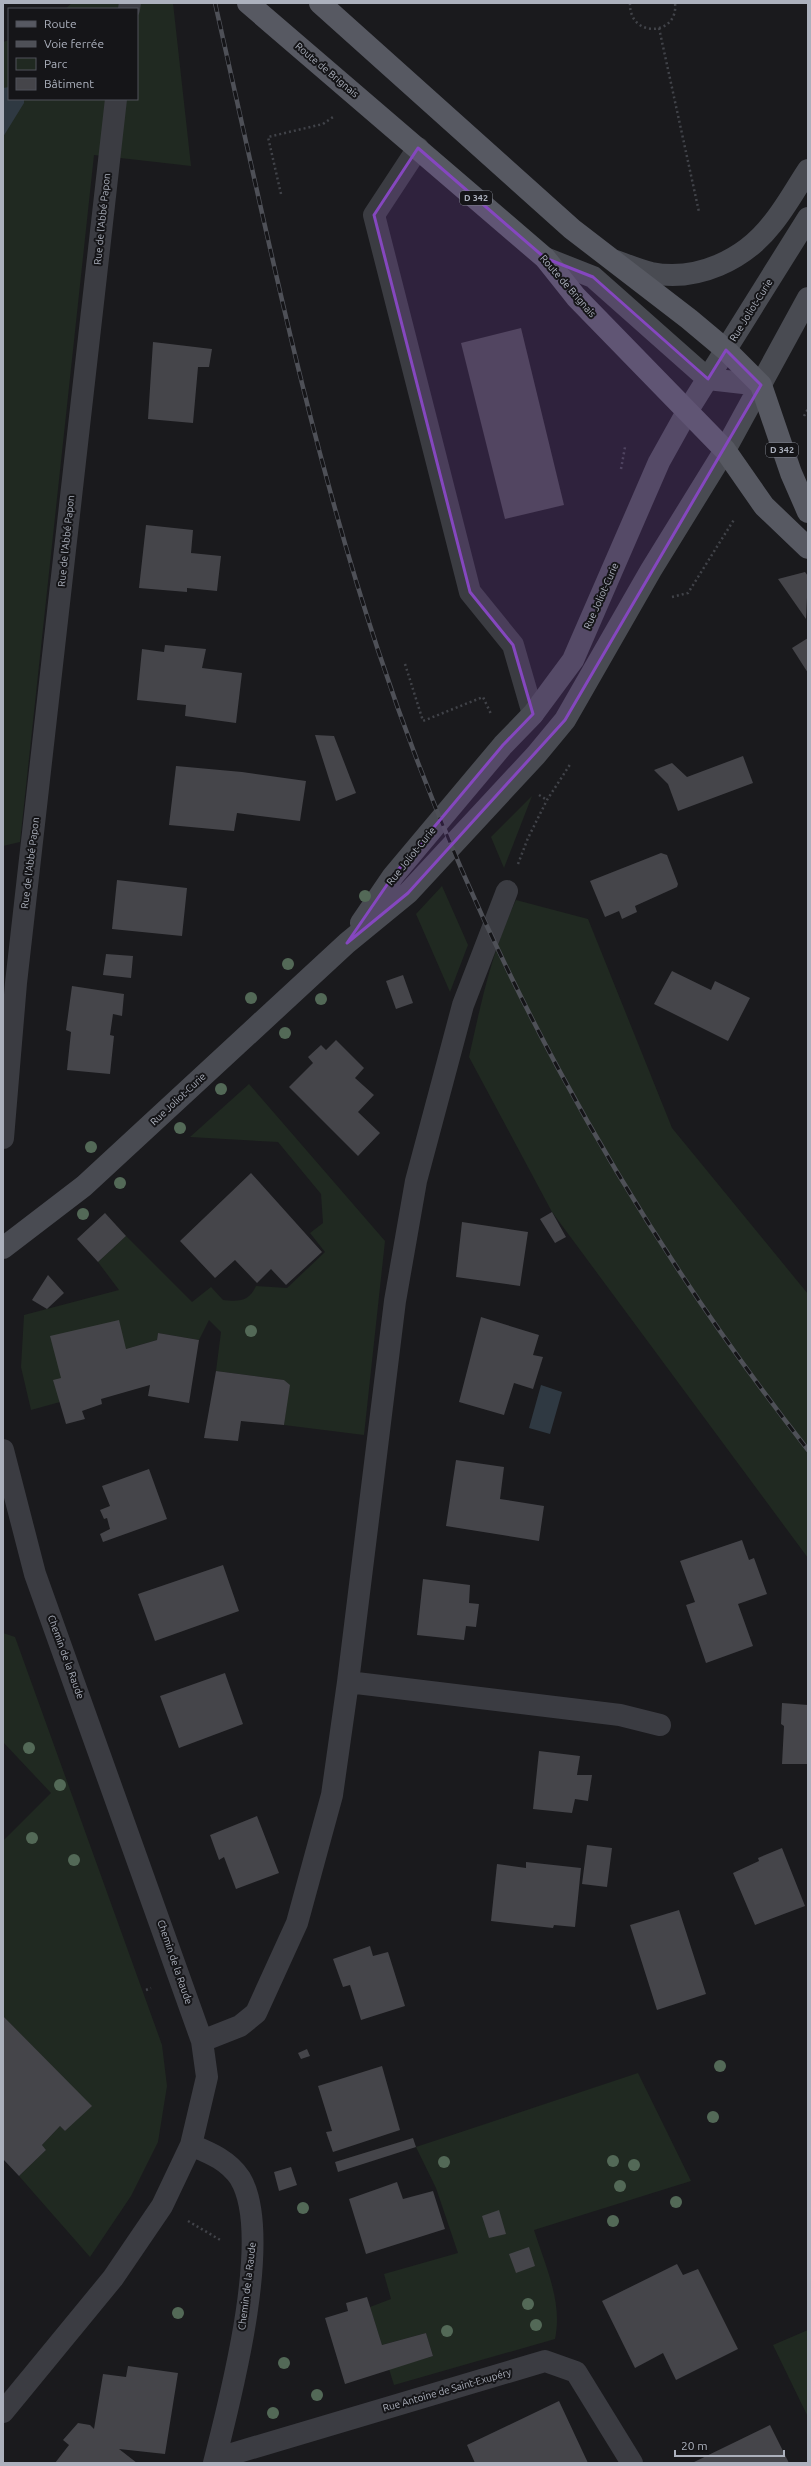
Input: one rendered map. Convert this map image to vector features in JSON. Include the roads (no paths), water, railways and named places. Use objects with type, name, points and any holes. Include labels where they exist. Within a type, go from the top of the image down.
[{"type":"main road","name":"Route de Brignais","points":[[248,3],[545,258],[576,297],[688,410],[725,450],[764,506],[808,548]]},
{"type":"main road","name":"D 342","points":[[320,3],[572,230],[726,350],[761,385],[791,473],[808,512]]},
{"type":"main road","points":[[610,259],[651,273],[674,275],[682,275],[715,267],[754,243],[772,224],[808,170]]},
{"type":"main road","name":"Rue Joliot-Curie","points":[[347,944],[401,866],[503,745],[534,714],[572,660],[659,462],[688,410],[808,218]]},
{"type":"main road","name":"D 342","points":[[545,258],[593,277],[708,379]]},
{"type":"main road","name":"Rue Joliot-Curie","points":[[3,1248],[84,1186],[347,944],[408,894],[565,720],[652,570],[725,450],[808,298]]},
{"type":"main road","points":[[708,379],[761,385]]},
{"type":"street","name":"Rue de l'Abbé Papon","points":[[3,1138],[9,978],[27,889],[116,100]]},
{"type":"street","points":[[418,148],[374,215],[470,592],[513,645],[534,714]]},
{"type":"street","points":[[202,2041],[240,2026],[256,2013],[297,1923],[332,1795],[348,1682],[396,1301],[416,1181],[463,1005],[507,891]]},
{"type":"street","name":"Chemin de la Raude","points":[[3,1450],[36,1574],[202,2041],[206,2077],[191,2145],[222,2159],[240,2178],[248,2198],[253,2227],[253,2251],[247,2309],[214,2461]]},
{"type":"street","points":[[348,1682],[620,1714],[660,1725]]},
{"type":"street","points":[[3,2412],[113,2278],[162,2206],[191,2145]]},
{"type":"street","name":"Rue Antoine de Saint-Exupéry","points":[[214,2461],[545,2361],[576,2372],[632,2463]]},
{"type":"railway","points":[[215,3],[289,328],[330,490],[378,650],[416,758],[459,863],[506,967],[558,1068],[614,1168],[675,1264],[739,1359],[808,1450]]}]
